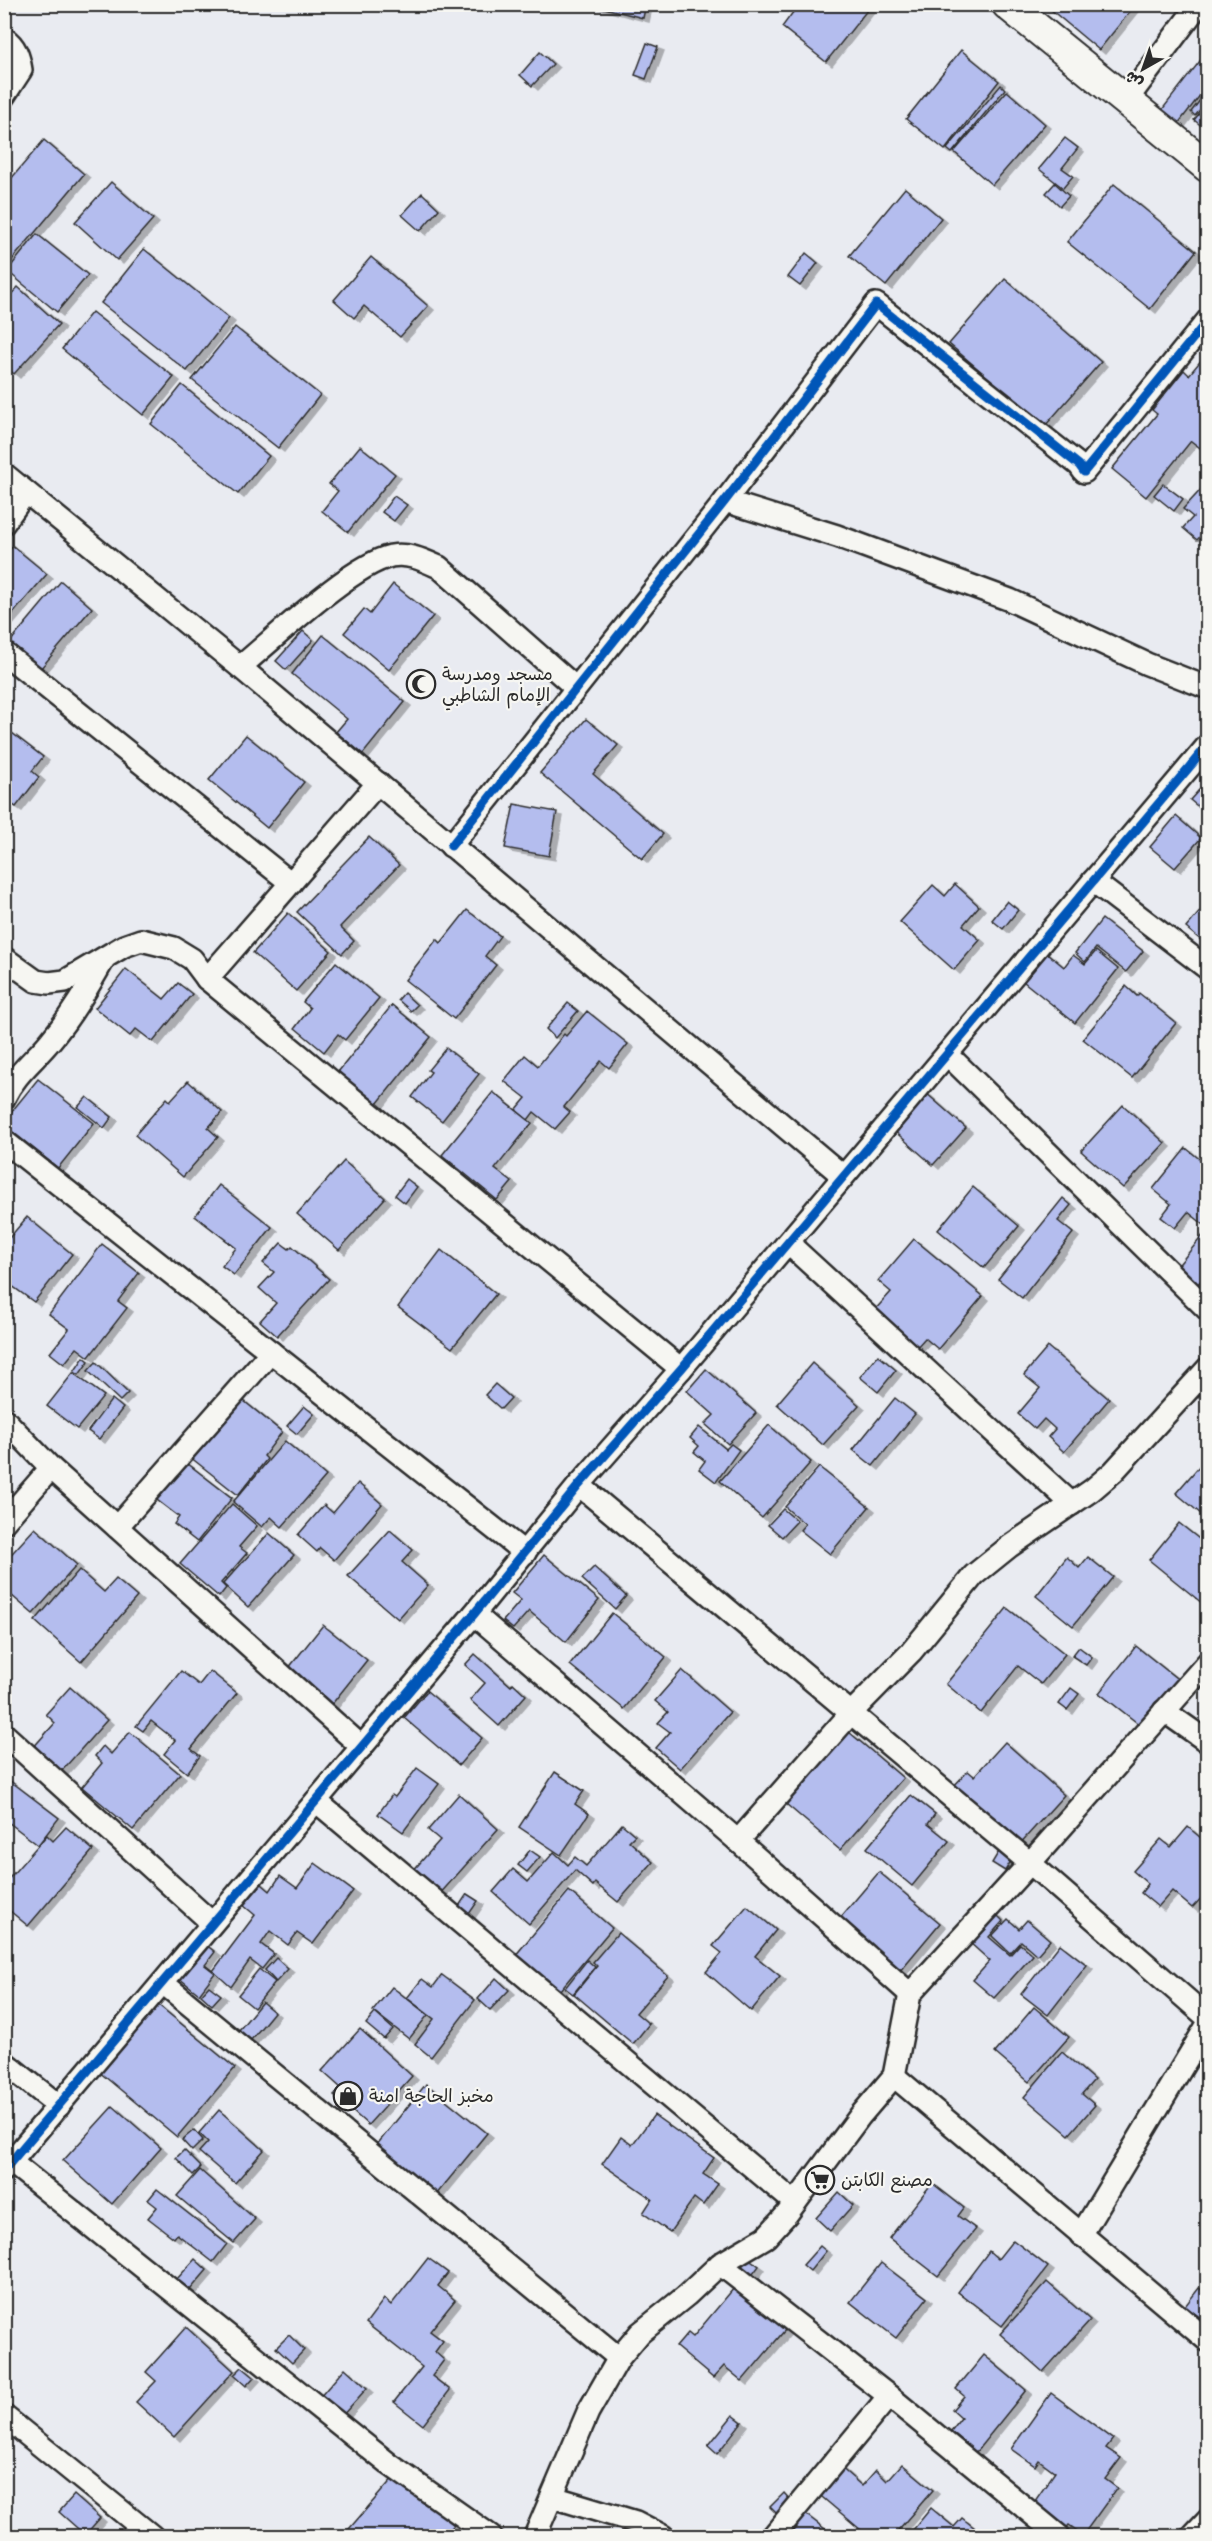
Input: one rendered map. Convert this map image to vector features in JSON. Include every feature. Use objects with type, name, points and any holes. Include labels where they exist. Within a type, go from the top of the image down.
[{"type":"street","points":[[1007,4],[1208,167]]},
{"type":"street","points":[[1126,101],[1198,4]]},
{"type":"street","points":[[4,38],[11,42],[18,55],[21,70],[4,96]]},
{"type":"street","points":[[452,846],[725,501],[876,304],[993,395],[1079,465],[1084,472],[1208,320]]},
{"type":"street","points":[[4,474],[240,667],[843,1176]]},
{"type":"street","points":[[4,523],[26,492]]},
{"type":"street","points":[[725,501],[837,536],[1010,600],[1147,664],[1208,688]]},
{"type":"street","points":[[240,667],[328,594],[370,565],[391,556],[411,555],[440,567],[576,688]]},
{"type":"street","points":[[4,653],[291,883]]},
{"type":"street","points":[[491,2536],[389,2464],[8,2166],[474,1614],[579,1485],[681,1369],[1208,745]]},
{"type":"street","points":[[207,979],[378,783]]},
{"type":"street","points":[[1093,881],[1208,969]]},
{"type":"street","points":[[4,958],[36,981],[49,983],[65,981],[124,946],[141,940],[174,948],[192,959],[207,979],[681,1369]]},
{"type":"street","points":[[4,1098],[16,1077],[50,1042],[74,1011],[104,958]]},
{"type":"street","points":[[947,1054],[1208,1310]]},
{"type":"street","points":[[4,1141],[525,1553]]},
{"type":"street","points":[[788,1243],[1072,1504]]},
{"type":"street","points":[[117,1527],[271,1352]]},
{"type":"street","points":[[738,1841],[852,1712],[911,1652],[974,1575],[1010,1546],[1072,1504],[1113,1472],[1208,1368]]},
{"type":"street","points":[[4,1419],[51,1468],[362,1747]]},
{"type":"street","points":[[4,1522],[51,1468]]},
{"type":"street","points":[[579,1485],[852,1712],[1208,2018]]},
{"type":"street","points":[[474,1614],[738,1841],[910,1994]]},
{"type":"street","points":[[535,2536],[588,2412],[619,2358],[640,2333],[687,2295],[720,2264],[766,2237],[795,2203],[860,2116],[894,2076],[910,1994],[1208,1662]]},
{"type":"street","points":[[1164,1711],[1208,1742]]},
{"type":"street","points":[[4,1734],[213,1923]]},
{"type":"street","points":[[316,1801],[795,2203]]},
{"type":"street","points":[[163,1983],[619,2358]]},
{"type":"street","points":[[1082,2235],[1208,2024]]},
{"type":"street","points":[[4,2062],[59,2106]]},
{"type":"street","points":[[894,2076],[1208,2341]]},
{"type":"street","points":[[720,2264],[889,2396],[1059,2536]]},
{"type":"street","points":[[773,2536],[889,2396]]},
{"type":"street","points":[[4,2416],[152,2536]]},
{"type":"street","points":[[553,2497],[636,2522],[663,2536]]},
{"type":"street","points":[[1193,2536],[1208,2520]]},
{"type":"building","points":[[589,4],[646,4],[643,18]]},
{"type":"building","points":[[799,4],[872,4],[826,62],[782,27]]},
{"type":"building","points":[[1044,4],[1136,4],[1099,50]]},
{"type":"building","points":[[647,43],[658,47],[646,79],[635,75]]},
{"type":"building","points":[[961,50],[999,81],[945,150],[906,119]]},
{"type":"building","points":[[540,52],[553,64],[532,86],[520,75]]},
{"type":"building","points":[[1207,52],[1208,85],[1178,124],[1161,111]]},
{"type":"building","points":[[1001,85],[1005,89],[952,153],[947,149]]},
{"type":"building","points":[[1208,90],[1208,100],[1195,116],[1191,112]]},
{"type":"building","points":[[1007,91],[1045,124],[992,185],[954,152]]},
{"type":"building","points":[[1208,103],[1208,131],[1194,120]]},
{"type":"building","points":[[1065,138],[1078,148],[1062,168],[1073,176],[1063,188],[1039,169]]},
{"type":"building","points":[[44,140],[84,174],[11,261],[4,255],[4,187]]},
{"type":"building","points":[[111,182],[153,219],[117,260],[75,222]]},
{"type":"building","points":[[1055,183],[1069,196],[1060,206],[1046,193]]},
{"type":"building","points":[[1114,184],[1196,251],[1150,309],[1067,242]]},
{"type":"building","points":[[905,188],[941,218],[886,286],[849,256]]},
{"type":"building","points":[[422,193],[439,209],[420,231],[402,215]]},
{"type":"building","points":[[37,234],[88,275],[57,312],[7,271]]},
{"type":"building","points":[[144,249],[229,318],[187,371],[101,303]]},
{"type":"building","points":[[806,253],[818,263],[800,286],[788,277]]},
{"type":"building","points":[[371,257],[428,306],[400,337],[364,306],[354,318],[334,300]]},
{"type":"building","points":[[1005,279],[1101,362],[1045,426],[949,344]]},
{"type":"building","points":[[18,287],[59,324],[14,374],[4,365],[4,302]]},
{"type":"building","points":[[92,312],[174,377],[143,415],[62,349]]},
{"type":"building","points":[[235,327],[320,395],[278,448],[192,380]]},
{"type":"building","points":[[1208,352],[1208,454],[1191,441],[1146,497],[1112,469],[1157,414],[1152,410],[1184,370],[1189,375]]},
{"type":"building","points":[[182,385],[269,456],[238,494],[151,424]]},
{"type":"building","points":[[360,446],[395,474],[348,532],[322,511],[338,491],[329,484]]},
{"type":"building","points":[[1208,482],[1208,531],[1206,530],[1197,540],[1183,528],[1193,517],[1183,509]]},
{"type":"building","points":[[1163,484],[1183,499],[1174,511],[1154,495]]},
{"type":"building","points":[[394,496],[407,505],[394,521],[382,512]]},
{"type":"building","points":[[13,546],[47,574],[4,624],[4,556]]},
{"type":"building","points":[[61,581],[92,608],[41,668],[10,642]]},
{"type":"building","points":[[393,584],[433,616],[389,670],[344,633],[364,609],[370,614]]},
{"type":"building","points":[[303,631],[313,640],[286,670],[276,661]]},
{"type":"building","points":[[323,635],[405,702],[363,754],[336,732],[347,719],[292,674]]},
{"type":"building","points":[[586,719],[618,745],[593,774],[663,834],[642,859],[540,773]]},
{"type":"building","points":[[8,730],[43,757],[32,771],[39,777],[16,807],[4,799],[4,734]]},
{"type":"building","points":[[246,735],[304,782],[267,828],[209,780]]},
{"type":"building","points":[[1208,780],[1208,815],[1190,800]]},
{"type":"building","points":[[514,804],[557,812],[549,856],[505,848]]},
{"type":"building","points":[[1176,816],[1201,838],[1175,868],[1150,847]]},
{"type":"building","points":[[369,837],[399,865],[340,927],[354,941],[342,954],[297,912]]},
{"type":"building","points":[[955,884],[979,906],[963,925],[980,940],[954,970],[900,922],[933,885],[945,896]]},
{"type":"building","points":[[1007,901],[1018,910],[1003,929],[992,920]]},
{"type":"building","points":[[1208,902],[1208,946],[1186,928]]},
{"type":"building","points":[[467,910],[500,936],[485,956],[496,965],[454,1019],[405,980],[437,939],[441,943]]},
{"type":"building","points":[[288,913],[331,951],[296,991],[253,953]]},
{"type":"building","points":[[1102,919],[1143,951],[1126,972],[1096,948],[1085,962],[1075,953]]},
{"type":"building","points":[[1042,949],[1064,967],[1073,955],[1085,964],[1096,951],[1118,969],[1075,1023],[1019,978]]},
{"type":"building","points":[[336,962],[379,998],[345,1040],[338,1034],[324,1052],[295,1028],[310,1008],[303,1002]]},
{"type":"building","points":[[126,969],[164,999],[178,983],[192,994],[153,1042],[136,1029],[130,1036],[95,1008]]},
{"type":"building","points":[[1126,986],[1137,996],[1139,993],[1176,1023],[1132,1078],[1083,1039]]},
{"type":"building","points":[[404,993],[417,1005],[411,1011],[398,1000]]},
{"type":"building","points":[[568,1003],[578,1011],[555,1038],[546,1029]]},
{"type":"building","points":[[392,1005],[431,1037],[373,1109],[334,1077]]},
{"type":"building","points":[[587,1011],[628,1044],[609,1068],[601,1061],[564,1107],[570,1112],[555,1129],[534,1112],[528,1120],[516,1110],[526,1098],[504,1081],[525,1055],[538,1066],[564,1034],[566,1036]]},
{"type":"building","points":[[446,1048],[479,1074],[442,1121],[412,1097],[431,1072],[428,1070]]},
{"type":"building","points":[[38,1079],[94,1123],[58,1168],[4,1125],[4,1121]]},
{"type":"building","points":[[188,1081],[222,1112],[208,1128],[218,1137],[183,1177],[135,1135],[167,1098],[170,1101]]},
{"type":"building","points":[[493,1092],[532,1123],[495,1169],[512,1182],[497,1200],[442,1155]]},
{"type":"building","points":[[925,1092],[966,1128],[933,1165],[892,1129]]},
{"type":"building","points":[[87,1097],[112,1117],[104,1128],[78,1107]]},
{"type":"building","points":[[1123,1105],[1165,1143],[1123,1188],[1081,1151]]},
{"type":"building","points":[[1186,1148],[1208,1166],[1208,1228],[1188,1212],[1175,1228],[1161,1217],[1171,1204],[1153,1189]]},
{"type":"building","points":[[344,1161],[385,1198],[339,1250],[297,1214]]},
{"type":"building","points":[[407,1179],[417,1187],[405,1203],[395,1195]]},
{"type":"building","points":[[219,1185],[272,1227],[234,1275],[222,1266],[236,1248],[195,1216]]},
{"type":"building","points":[[973,1187],[1019,1226],[984,1268],[938,1230]]},
{"type":"building","points":[[1063,1198],[1071,1205],[1058,1221],[1073,1233],[1022,1298],[998,1279]]},
{"type":"building","points":[[27,1217],[72,1254],[34,1302],[4,1280],[4,1244]]},
{"type":"building","points":[[1208,1229],[1208,1273],[1197,1285],[1176,1268]]},
{"type":"building","points":[[914,1239],[983,1296],[938,1349],[925,1338],[916,1348],[873,1312],[891,1292],[878,1281]]},
{"type":"building","points":[[281,1243],[289,1249],[292,1246],[329,1279],[277,1336],[260,1321],[276,1303],[259,1288],[274,1272],[263,1263]]},
{"type":"building","points":[[102,1244],[139,1273],[118,1301],[127,1308],[89,1357],[77,1348],[64,1364],[50,1353],[69,1329],[49,1314]]},
{"type":"building","points":[[441,1250],[496,1294],[452,1348],[398,1307]]},
{"type":"building","points":[[1048,1347],[1109,1399],[1064,1452],[1048,1437],[1055,1429],[1044,1419],[1035,1429],[1018,1414],[1040,1388],[1024,1375]]},
{"type":"building","points":[[878,1355],[896,1370],[878,1392],[860,1377]]},
{"type":"building","points":[[84,1357],[89,1361],[79,1375],[74,1372]]},
{"type":"building","points":[[96,1362],[128,1393],[120,1401],[88,1371]]},
{"type":"building","points":[[812,1363],[859,1405],[823,1445],[777,1404]]},
{"type":"building","points":[[706,1369],[756,1413],[728,1444],[705,1424],[714,1415],[687,1391]]},
{"type":"building","points":[[73,1373],[104,1396],[77,1429],[47,1406]]},
{"type":"building","points":[[495,1384],[511,1398],[501,1409],[485,1395]]},
{"type":"building","points":[[239,1397],[282,1432],[264,1456],[267,1459],[238,1495],[190,1457]]},
{"type":"building","points":[[895,1398],[915,1414],[873,1466],[853,1450]]},
{"type":"building","points":[[112,1399],[123,1408],[99,1439],[88,1431]]},
{"type":"building","points":[[304,1406],[314,1414],[297,1434],[287,1426]]},
{"type":"building","points":[[769,1425],[811,1462],[762,1518],[720,1481]]},
{"type":"building","points":[[699,1427],[726,1449],[731,1444],[739,1450],[716,1482],[699,1469],[705,1461],[694,1452],[699,1446],[690,1438]]},
{"type":"building","points":[[285,1441],[326,1476],[282,1527],[271,1517],[262,1527],[233,1502]]},
{"type":"building","points":[[1208,1456],[1208,1520],[1176,1493]]},
{"type":"building","points":[[183,1460],[232,1498],[197,1542],[174,1524],[179,1517],[153,1497]]},
{"type":"building","points":[[819,1467],[869,1507],[830,1554],[800,1530],[805,1524],[785,1507]]},
{"type":"building","points":[[358,1483],[382,1504],[334,1560],[320,1548],[317,1552],[298,1535],[324,1505],[333,1513]]},
{"type":"building","points":[[232,1504],[257,1526],[239,1547],[247,1553],[221,1583],[226,1588],[219,1597],[180,1564]]},
{"type":"building","points":[[783,1509],[797,1521],[782,1537],[768,1525]]},
{"type":"building","points":[[1179,1523],[1208,1546],[1208,1608],[1149,1560]]},
{"type":"building","points":[[35,1528],[77,1565],[33,1614],[4,1589],[4,1562]]},
{"type":"building","points":[[390,1530],[413,1550],[402,1562],[428,1585],[398,1619],[348,1576]]},
{"type":"building","points":[[269,1533],[294,1555],[248,1607],[223,1584]]},
{"type":"building","points":[[544,1555],[599,1600],[566,1642],[529,1611],[513,1629],[503,1621],[521,1600],[512,1593]]},
{"type":"building","points":[[1067,1557],[1079,1568],[1088,1557],[1113,1577],[1073,1626],[1036,1596]]},
{"type":"building","points":[[594,1567],[626,1596],[615,1609],[582,1579]]},
{"type":"building","points":[[79,1570],[104,1592],[116,1579],[137,1597],[81,1662],[35,1621]]},
{"type":"building","points":[[1007,1608],[1065,1654],[1041,1684],[1018,1666],[981,1713],[946,1684]]},
{"type":"building","points":[[612,1613],[666,1657],[624,1709],[570,1665]]},
{"type":"building","points":[[323,1625],[367,1660],[328,1709],[284,1674]]},
{"type":"building","points":[[1136,1646],[1181,1682],[1145,1729],[1099,1693]]},
{"type":"building","points":[[1079,1647],[1092,1657],[1086,1665],[1072,1656]]},
{"type":"building","points":[[475,1654],[511,1686],[513,1683],[526,1695],[499,1726],[470,1700],[485,1683],[465,1665]]},
{"type":"building","points":[[682,1670],[730,1712],[680,1769],[656,1748],[670,1732],[658,1723],[668,1712],[655,1701]]},
{"type":"building","points":[[181,1671],[199,1685],[210,1671],[237,1693],[191,1749],[200,1756],[187,1773],[164,1754],[175,1740],[151,1721],[143,1731],[136,1726]]},
{"type":"building","points":[[70,1687],[107,1720],[59,1774],[31,1750],[55,1723],[46,1714]]},
{"type":"building","points":[[1071,1688],[1079,1694],[1067,1710],[1059,1704]]},
{"type":"building","points":[[427,1691],[482,1738],[459,1765],[404,1718]]},
{"type":"building","points":[[130,1732],[180,1774],[133,1830],[82,1787],[102,1763],[95,1756],[103,1746],[111,1754]]},
{"type":"building","points":[[849,1732],[903,1778],[840,1850],[786,1804]]},
{"type":"building","points":[[1005,1742],[1064,1795],[1017,1847],[951,1789],[968,1771],[974,1776]]},
{"type":"building","points":[[417,1768],[439,1784],[403,1832],[378,1814],[392,1795],[395,1797]]},
{"type":"building","points":[[555,1772],[584,1791],[575,1804],[589,1814],[561,1855],[519,1827]]},
{"type":"building","points":[[9,1780],[59,1818],[38,1845],[4,1819],[4,1786]]},
{"type":"building","points":[[459,1794],[498,1829],[438,1896],[411,1873],[440,1840],[428,1830]]},
{"type":"building","points":[[911,1795],[935,1814],[928,1824],[949,1841],[912,1886],[867,1848]]},
{"type":"building","points":[[622,1824],[635,1835],[629,1841],[653,1862],[618,1902],[595,1883],[593,1886],[575,1870],[529,1924],[493,1892],[513,1869],[528,1882],[554,1852],[568,1865],[575,1857],[586,1866]]},
{"type":"building","points":[[66,1827],[93,1850],[28,1926],[4,1906],[4,1884],[47,1835],[53,1841]]},
{"type":"building","points":[[1188,1827],[1208,1844],[1208,1891],[1192,1908],[1172,1891],[1158,1907],[1141,1893],[1148,1884],[1133,1871],[1161,1839],[1171,1847]]},
{"type":"building","points":[[1001,1848],[1014,1856],[1005,1871],[992,1863]]},
{"type":"building","points":[[530,1850],[540,1857],[527,1872],[518,1865]]},
{"type":"building","points":[[315,1863],[353,1891],[313,1944],[297,1933],[288,1945],[270,1931],[261,1944],[274,1954],[262,1969],[250,1960],[231,1987],[213,1971],[255,1915],[237,1900],[256,1879],[270,1891],[280,1876],[297,1888]]},
{"type":"building","points":[[879,1872],[940,1923],[899,1972],[835,1924]]},
{"type":"building","points":[[569,1891],[612,1928],[560,1990],[515,1956]]},
{"type":"building","points":[[467,1894],[478,1901],[469,1914],[459,1906]]},
{"type":"building","points":[[747,1906],[776,1930],[755,1956],[780,1976],[751,2011],[706,1972],[722,1953],[713,1946]]},
{"type":"building","points":[[995,1913],[1003,1921],[989,1937],[1010,1955],[1020,1944],[1033,1955],[994,1998],[973,1980],[990,1961],[969,1942]]},
{"type":"building","points":[[1008,1919],[1019,1929],[1027,1920],[1050,1940],[1037,1955],[1021,1941],[1010,1953],[992,1936]]},
{"type":"building","points":[[618,1933],[668,1976],[636,2013],[649,2024],[633,2044],[574,1994],[597,1966],[593,1962]]},
{"type":"building","points":[[205,1944],[215,1952],[205,1965],[215,1973],[199,1994],[179,1978]]},
{"type":"building","points":[[1060,1944],[1087,1965],[1048,2015],[1021,1994]]},
{"type":"building","points":[[276,1958],[288,1969],[276,1982],[265,1970]]},
{"type":"building","points":[[587,1960],[595,1967],[573,1994],[565,1988]]},
{"type":"building","points":[[259,1969],[275,1982],[254,2008],[238,1995]]},
{"type":"building","points":[[442,1975],[475,2000],[431,2057],[415,2044],[434,2019],[407,1998],[422,1979],[433,1987]]},
{"type":"building","points":[[496,1978],[509,1990],[490,2010],[478,1999]]},
{"type":"building","points":[[209,1986],[221,1995],[212,2005],[201,1995]]},
{"type":"building","points":[[392,1987],[428,2015],[409,2039],[373,2011]]},
{"type":"building","points":[[262,2002],[274,2012],[251,2040],[239,2030]]},
{"type":"building","points":[[156,2003],[235,2068],[177,2137],[98,2071]]},
{"type":"building","points":[[1034,2007],[1069,2037],[1029,2082],[995,2053]]},
{"type":"building","points":[[375,2013],[393,2029],[384,2039],[366,2024]]},
{"type":"building","points":[[360,2029],[412,2076],[368,2125],[334,2095],[341,2088],[322,2071]]},
{"type":"building","points":[[1062,2052],[1094,2080],[1082,2094],[1095,2105],[1069,2135],[1024,2097]]},
{"type":"building","points":[[426,2084],[487,2133],[431,2201],[371,2152]]},
{"type":"building","points":[[113,2106],[161,2148],[112,2204],[63,2161]]},
{"type":"building","points":[[219,2110],[264,2150],[235,2183],[199,2152],[208,2142],[199,2133]]},
{"type":"building","points":[[654,2115],[714,2158],[703,2174],[718,2184],[703,2205],[694,2198],[670,2232],[643,2213],[652,2199],[602,2164],[621,2137],[632,2145]]},
{"type":"building","points":[[194,2130],[203,2140],[192,2151],[182,2140]]},
{"type":"building","points":[[184,2150],[201,2167],[193,2175],[176,2158]]},
{"type":"building","points":[[200,2170],[255,2219],[234,2243],[177,2196]]},
{"type":"building","points":[[932,2183],[964,2208],[958,2216],[976,2229],[938,2276],[889,2238]]},
{"type":"building","points":[[157,2189],[227,2244],[213,2262],[177,2234],[174,2238],[148,2218],[157,2207],[148,2200]]},
{"type":"building","points":[[839,2192],[853,2205],[830,2231],[816,2218]]},
{"type":"building","points":[[1013,2240],[1048,2267],[1002,2326],[958,2292],[989,2251],[998,2259]]},
{"type":"building","points":[[820,2246],[826,2251],[810,2271],[803,2265]]},
{"type":"building","points":[[428,2258],[448,2273],[438,2286],[455,2300],[430,2331],[443,2341],[435,2352],[444,2360],[432,2376],[450,2390],[423,2425],[394,2402],[422,2367],[366,2323],[384,2299],[391,2305]]},
{"type":"building","points":[[748,2258],[759,2266],[750,2278],[739,2270]]},
{"type":"building","points":[[195,2259],[207,2270],[190,2290],[177,2279]]},
{"type":"building","points":[[881,2263],[927,2298],[896,2338],[850,2302]]},
{"type":"building","points":[[1047,2282],[1090,2320],[1043,2372],[1000,2334]]},
{"type":"building","points":[[734,2288],[785,2330],[742,2381],[724,2366],[713,2378],[676,2347],[688,2333],[693,2337]]},
{"type":"building","points":[[1199,2288],[1208,2295],[1208,2323],[1185,2306]]},
{"type":"building","points":[[186,2327],[234,2371],[174,2437],[136,2402],[156,2381],[146,2372]]},
{"type":"building","points":[[289,2335],[304,2350],[292,2363],[276,2348]]},
{"type":"building","points":[[984,2355],[1026,2390],[976,2452],[951,2431],[961,2418],[952,2410],[964,2396],[956,2389]]},
{"type":"building","points":[[242,2367],[254,2377],[246,2386],[234,2375]]},
{"type":"building","points":[[345,2368],[367,2388],[341,2417],[319,2398]]},
{"type":"building","points":[[1051,2393],[1113,2439],[1106,2448],[1121,2458],[1105,2479],[1117,2488],[1083,2535],[1069,2525],[1063,2532],[1030,2508],[1055,2472],[1039,2460],[1035,2466],[1011,2449]]},
{"type":"building","points":[[733,2415],[742,2422],[717,2454],[708,2446]]},
{"type":"building","points":[[902,2464],[933,2490],[893,2536],[868,2536],[816,2492],[839,2466],[862,2486],[876,2470],[887,2481]]},
{"type":"building","points":[[394,2477],[408,2485],[454,2525],[444,2536],[343,2536]]},
{"type":"building","points":[[784,2493],[793,2503],[779,2516],[770,2507]]},
{"type":"building","points":[[74,2495],[100,2518],[85,2535],[59,2512]]},
{"type":"building","points":[[931,2508],[954,2527],[962,2518],[985,2536],[908,2536]]},
{"type":"building","points":[[804,2513],[834,2536],[785,2536]]},
{"type":"cycle path","points":[[451,846],[725,501],[876,304],[1079,465],[1084,472],[1208,320]]},
{"type":"cycle path","points":[[4,2170],[474,1614],[579,1485],[681,1369],[1208,745]]},
{"type":"place","name":"مسجد ومدرسة الإمام الشاطبي","points":[[421,684]]},
{"type":"place","name":"مخبز الحاجة امنة","points":[[348,2096]]},
{"type":"place","name":"مصنع الكابتن","points":[[820,2180]]}]
